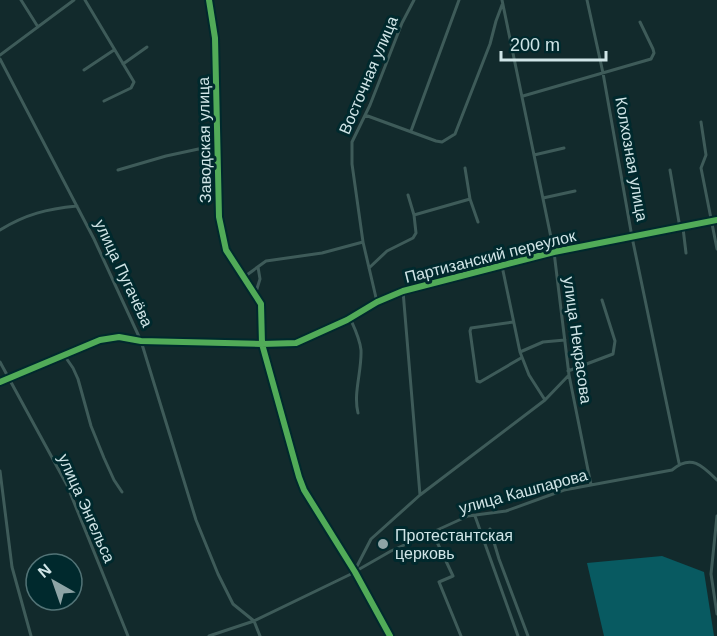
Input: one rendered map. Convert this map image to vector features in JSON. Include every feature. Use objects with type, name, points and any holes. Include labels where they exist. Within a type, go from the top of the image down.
[{"type":"street","points":[[21,0],[38,27]]},
{"type":"street","points":[[85,0],[134,82],[134,85],[104,101]]},
{"type":"street","name":"Заводская улица","points":[[209,0],[215,38],[219,217],[226,250],[261,304],[262,344],[298,477],[390,636]]},
{"type":"street","name":"Восточная улица","points":[[377,302],[363,242],[352,165],[352,142],[414,0]]},
{"type":"street","points":[[411,131],[459,0]]},
{"type":"street","name":"Колхозная улица","points":[[587,0],[603,73],[632,237],[679,464]]},
{"type":"street","points":[[0,57],[71,1]]},
{"type":"street","name":"улица Некрасова","points":[[365,115],[442,142],[455,134],[490,44],[503,2]]},
{"type":"street","name":"улица Некрасова","points":[[503,2],[554,252],[569,373],[591,485]]},
{"type":"street","points":[[523,96],[643,62],[653,57],[653,49],[640,22]]},
{"type":"street","points":[[123,64],[147,46]]},
{"type":"street","points":[[84,70],[114,50]]},
{"type":"street","name":"улица Пугачёва","points":[[0,57],[77,206],[141,341],[196,520],[213,563],[233,604],[254,621],[260,636]]},
{"type":"street","points":[[701,122],[706,155],[701,168],[717,249]]},
{"type":"street","points":[[118,170],[166,156],[217,145]]},
{"type":"street","points":[[534,155],[564,148]]},
{"type":"street","points":[[465,168],[470,199],[478,222]]},
{"type":"street","points":[[670,170],[686,253]]},
{"type":"street","points":[[543,198],[575,191]]},
{"type":"street","points":[[369,268],[387,251],[412,238],[416,233],[408,195]]},
{"type":"street","points":[[414,215],[470,199]]},
{"type":"street","points":[[0,230],[49,208],[77,206]]},
{"type":"street","name":"Партизанский переулок","points":[[0,382],[100,340],[119,337],[141,341],[296,343],[350,318],[377,302],[404,291],[554,252],[717,220]]},
{"type":"street","points":[[244,277],[266,261],[322,253],[363,242]]},
{"type":"street","name":"Партизанский переулок","points":[[501,266],[521,358],[545,400]]},
{"type":"street","points":[[255,295],[260,279],[258,267]]},
{"type":"street","points":[[404,291],[420,495]]},
{"type":"street","points":[[355,572],[371,539],[420,495],[545,400],[569,373],[613,354],[615,341],[602,300]]},
{"type":"street","points":[[350,318],[361,352],[357,381],[358,413]]},
{"type":"street","points":[[513,322],[471,328],[477,381],[480,382],[521,358]]},
{"type":"street","points":[[520,352],[543,342],[565,340]]},
{"type":"street","points":[[64,355],[78,379],[99,447],[122,492]]},
{"type":"street","name":"улица Энгельса","points":[[0,362],[67,485],[128,636]]},
{"type":"street","points":[[679,464],[688,461],[695,463],[717,480]]},
{"type":"street","name":"улица Кашпарова","points":[[209,636],[254,621],[355,572],[392,551],[468,516],[506,511],[564,490],[672,470],[679,464]]},
{"type":"street","points":[[0,471],[12,567],[31,636]]},
{"type":"street","points":[[475,516],[518,636]]},
{"type":"street","points":[[717,516],[711,574],[717,614]]},
{"type":"street","points":[[490,529],[528,636]]},
{"type":"street","points":[[425,536],[437,542],[453,576],[439,582],[461,636]]},
{"type":"street","points":[[493,566],[502,568]]},
{"type":"shaded area","points":[[662,556],[704,572],[714,636],[604,636],[587,563]]},
{"type":"cycle path","points":[[209,0],[215,38],[219,217],[226,250],[261,304],[262,344],[304,490],[355,572],[390,636]]},
{"type":"cycle path","points":[[0,382],[100,340],[119,337],[141,341],[296,343],[403,291],[554,252],[717,220]]},
{"type":"place","name":"Протестантская церковь","points":[[383,544]]}]
